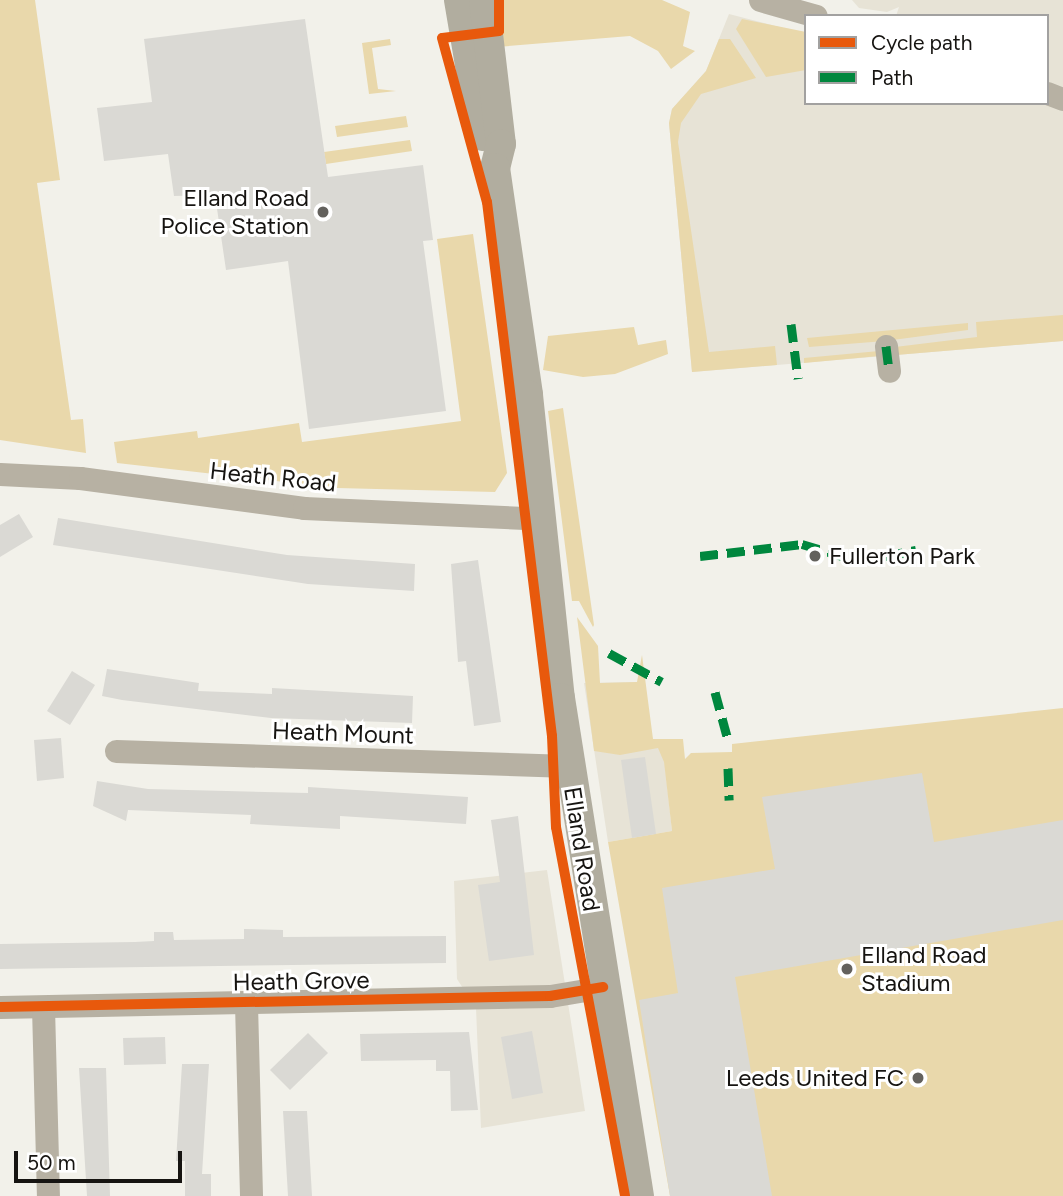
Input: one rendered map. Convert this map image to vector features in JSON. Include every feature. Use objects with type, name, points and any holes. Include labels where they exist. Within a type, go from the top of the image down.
[{"type":"main road","name":"Elland Road","points":[[459,0],[485,150],[495,168],[542,519],[569,766],[639,1196]]},
{"type":"main road","name":"Elland Road","points":[[484,0],[501,144],[495,168]]},
{"type":"street","points":[[760,0],[809,14]]},
{"type":"street","points":[[886,346],[889,371]]},
{"type":"street","name":"Heath Road","points":[[0,474],[80,478],[303,508],[542,519]]},
{"type":"street","name":"Heath Mount","points":[[116,751],[569,766]]},
{"type":"street","name":"Heath Grove","points":[[0,1007],[550,996],[603,987]]},
{"type":"street","points":[[246,1004],[251,1196]]},
{"type":"street","points":[[44,1007],[48,1196]]},
{"type":"shaded area","points":[[0,0],[35,0],[60,180],[37,183],[71,420],[83,419],[86,453],[0,440]]},
{"type":"shaded area","points":[[495,0],[662,0],[690,12],[683,46],[695,51],[671,69],[658,51],[630,36],[497,47]]},
{"type":"shaded area","points":[[852,0],[1063,0],[1063,341],[692,372],[669,123],[672,109],[706,71],[729,14],[804,33],[804,105],[1049,105],[1049,14],[897,14],[899,7],[887,12],[859,8]]},
{"type":"shaded area","points":[[742,19],[804,32],[804,70],[766,77],[736,29]]},
{"type":"shaded area","points":[[390,39],[391,45],[372,48],[378,89],[396,91],[369,94],[362,43]]},
{"type":"shaded area","points":[[719,39],[730,39],[756,78],[701,94],[681,123],[678,142],[709,352],[775,346],[777,365],[692,372],[669,123],[672,109],[706,71]]},
{"type":"shaded area","points":[[406,116],[408,127],[337,137],[335,126]]},
{"type":"shaded area","points":[[410,140],[412,151],[326,164],[324,152]]},
{"type":"shaded area","points":[[473,234],[507,473],[495,492],[337,488],[117,463],[114,442],[197,431],[198,438],[299,423],[302,442],[461,421],[437,239]]},
{"type":"shaded area","points":[[1063,315],[1063,341],[896,355],[895,347],[977,337],[976,322]]},
{"type":"shaded area","points":[[968,323],[968,330],[885,341],[809,347],[807,338]]},
{"type":"shaded area","points":[[634,327],[638,345],[666,340],[668,354],[615,374],[583,377],[543,370],[548,336]]},
{"type":"shaded area","points":[[879,351],[879,356],[804,363],[804,358]]},
{"type":"shaded area","points":[[563,408],[593,627],[579,601],[572,601],[548,411]]},
{"type":"shaded area","name":"Elland Road Stadium","points":[[577,617],[598,646],[600,683],[637,682],[642,655],[653,739],[683,739],[685,759],[691,753],[732,752],[732,744],[1063,708],[1063,1196],[670,1196],[608,842],[672,831],[664,762],[658,748],[620,755],[594,751]]},
{"type":"shaded area","points":[[640,682],[648,740],[663,747],[672,831],[608,842],[584,683]]},
{"type":"shaded area","points":[[547,870],[585,1111],[481,1128],[476,1008],[457,979],[454,881]]},
{"type":"building","name":"Elland Road Police Station","points":[[305,19],[328,177],[423,165],[433,240],[423,241],[446,411],[309,429],[288,261],[226,270],[215,195],[174,196],[168,154],[104,161],[97,108],[152,102],[144,39]]},
{"type":"building","points":[[19,514],[33,537],[0,557],[0,525]]},
{"type":"building","points":[[58,518],[287,555],[415,564],[414,591],[308,584],[53,545]]},
{"type":"building","points":[[478,560],[501,722],[474,726],[466,661],[458,662],[451,564]]},
{"type":"building","points":[[107,669],[199,683],[198,691],[272,694],[272,688],[413,696],[412,723],[271,718],[122,700],[102,696]]},
{"type":"building","points":[[72,671],[95,685],[70,725],[47,711]]},
{"type":"building","points":[[61,738],[64,778],[37,781],[34,740]]},
{"type":"building","points":[[645,757],[656,834],[632,838],[621,760]]},
{"type":"building","points":[[922,773],[934,842],[1063,820],[1063,920],[735,977],[772,1196],[670,1196],[639,1000],[678,993],[662,888],[775,869],[762,797]]},
{"type":"building","points":[[97,781],[148,789],[308,793],[308,787],[468,797],[466,824],[340,816],[340,829],[250,824],[251,815],[128,810],[126,821],[93,806]]},
{"type":"building","points":[[518,816],[534,955],[489,961],[478,885],[500,882],[491,820]]},
{"type":"building","points":[[244,929],[283,930],[283,937],[446,936],[446,963],[0,969],[0,944],[154,941],[154,932],[173,932],[174,940],[244,939]]},
{"type":"building","points":[[532,1031],[543,1093],[512,1099],[501,1037]]},
{"type":"building","points":[[469,1032],[478,1110],[451,1111],[450,1071],[436,1071],[436,1060],[361,1061],[360,1034]]},
{"type":"building","points":[[308,1033],[328,1053],[290,1090],[270,1070]]},
{"type":"building","points":[[165,1037],[166,1064],[124,1065],[123,1038]]},
{"type":"building","points":[[182,1064],[209,1064],[202,1174],[211,1174],[211,1196],[185,1196],[185,1161],[176,1161]]},
{"type":"building","points":[[79,1068],[106,1068],[110,1196],[87,1196]]},
{"type":"building","points":[[283,1111],[307,1111],[312,1196],[288,1196]]},
{"type":"marked path","points":[[791,324],[798,379]]},
{"type":"marked path","points":[[886,346],[889,371]]},
{"type":"marked path","points":[[700,556],[802,544],[859,561],[916,550]]},
{"type":"marked path","points":[[609,653],[662,682]]},
{"type":"marked path","points":[[715,692],[728,740]]},
{"type":"marked path","points":[[728,768],[729,800]]},
{"type":"cycle path","points":[[499,0],[499,31],[442,38],[487,202],[552,736],[556,827],[625,1196]]},
{"type":"cycle path","points":[[0,1007],[550,996],[603,987]]},
{"type":"place","name":"Elland Road Police Station","points":[[323,212]]},
{"type":"place","name":"Fullerton Park","points":[[815,556]]},
{"type":"place","name":"Elland Road Stadium","points":[[847,969]]},
{"type":"place","name":"Leeds United FC","points":[[918,1078]]}]
